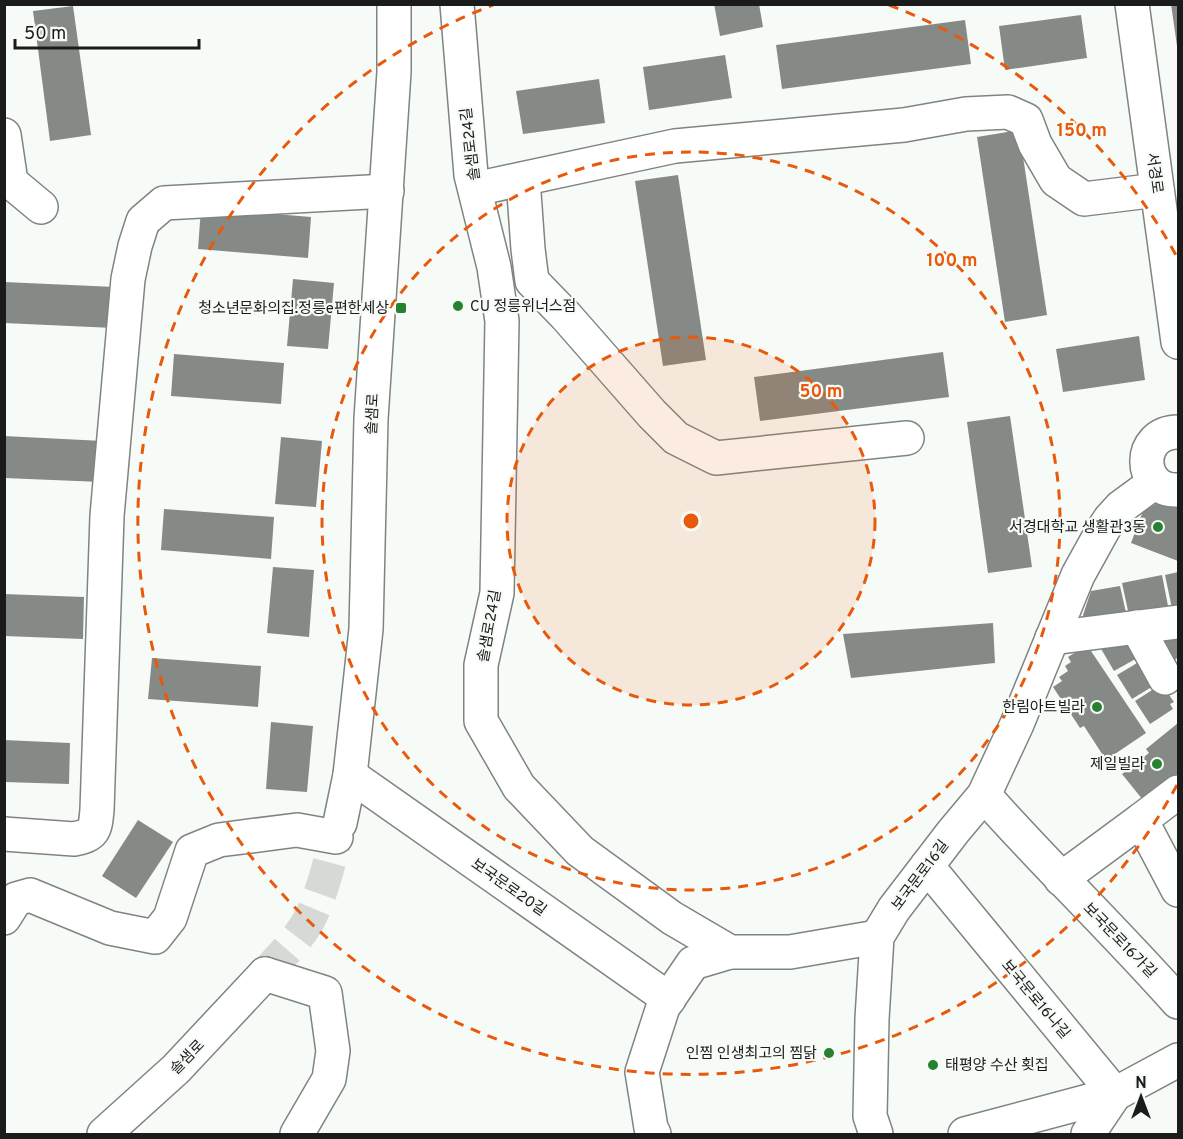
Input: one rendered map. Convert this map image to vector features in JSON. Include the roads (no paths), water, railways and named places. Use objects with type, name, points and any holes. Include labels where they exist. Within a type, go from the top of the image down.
[{"type":"street","name":"솔샘로","points":[[4,918],[16,899],[30,895],[110,928],[155,937],[170,918],[192,851],[219,840],[297,830],[338,830],[350,775],[366,629],[371,419],[394,72],[394,4]]},
{"type":"street","name":"솔샘로24길","points":[[457,4],[471,175],[494,267],[502,321],[497,593],[481,665],[481,722],[519,787],[580,851],[672,918],[730,952]]},
{"type":"street","name":"서경로","points":[[1132,4],[1179,342]]},
{"type":"street","points":[[475,189],[675,146],[904,125],[966,114],[1008,112],[1026,120],[1035,144],[1056,180],[1084,199],[1157,190]]},
{"type":"street","points":[[4,135],[10,182],[41,207]]},
{"type":"street","points":[[523,179],[532,281],[676,438],[716,458],[907,438]]},
{"type":"street","points":[[4,834],[74,839],[84,837],[95,830],[107,516],[128,279],[143,221],[164,203],[387,191]]},
{"type":"street","points":[[1167,486],[1149,474],[1146,464],[1147,454],[1151,444],[1158,437],[1168,432],[1179,432]]},
{"type":"street","name":"보국문로16길","points":[[876,1134],[870,1116],[877,937],[894,909],[984,795],[1017,724],[1078,575],[1104,528],[1121,507],[1167,486]]},
{"type":"street","points":[[1052,638],[1179,622]]},
{"type":"street","points":[[1137,627],[1165,678]]},
{"type":"street","name":"보국문로20길","points":[[350,775],[669,999]]},
{"type":"street","points":[[1061,879],[1179,792]]},
{"type":"street","name":"보국문로16가길","points":[[984,795],[1061,879],[1173,987]]},
{"type":"street","points":[[1141,820],[1179,890]]},
{"type":"street","name":"보국문로16나길","points":[[927,866],[1115,1094]]},
{"type":"street","points":[[654,1134],[651,1128],[642,1072],[663,1007],[693,963],[730,952],[790,952],[877,937]]},
{"type":"street","name":"솔샘로","points":[[104,1134],[176,1069],[265,974],[326,993],[333,1051],[329,1079],[297,1134]]},
{"type":"street","points":[[965,1134],[1115,1094],[1179,1060]]},
{"type":"street","points":[[1088,1134],[1115,1094]]},
{"type":"tunnel","points":[[265,974],[296,939],[311,916],[324,882],[340,823]]},
{"type":"place","name":"CU 정릉위너스점","points":[[458,306]]},
{"type":"place","name":"청소년문화의집.정릉e편한세상","points":[[401,308]]},
{"type":"place","name":"서경대학교 생활관3동","points":[[1158,527]]},
{"type":"place","name":"한림아트빌라","points":[[1097,707]]},
{"type":"place","name":"제일빌라","points":[[1157,764]]},
{"type":"place","name":"인찜 인생최고의 찜닭","points":[[829,1053]]},
{"type":"place","name":"태평양 수산 횟집","points":[[933,1065]]}]
